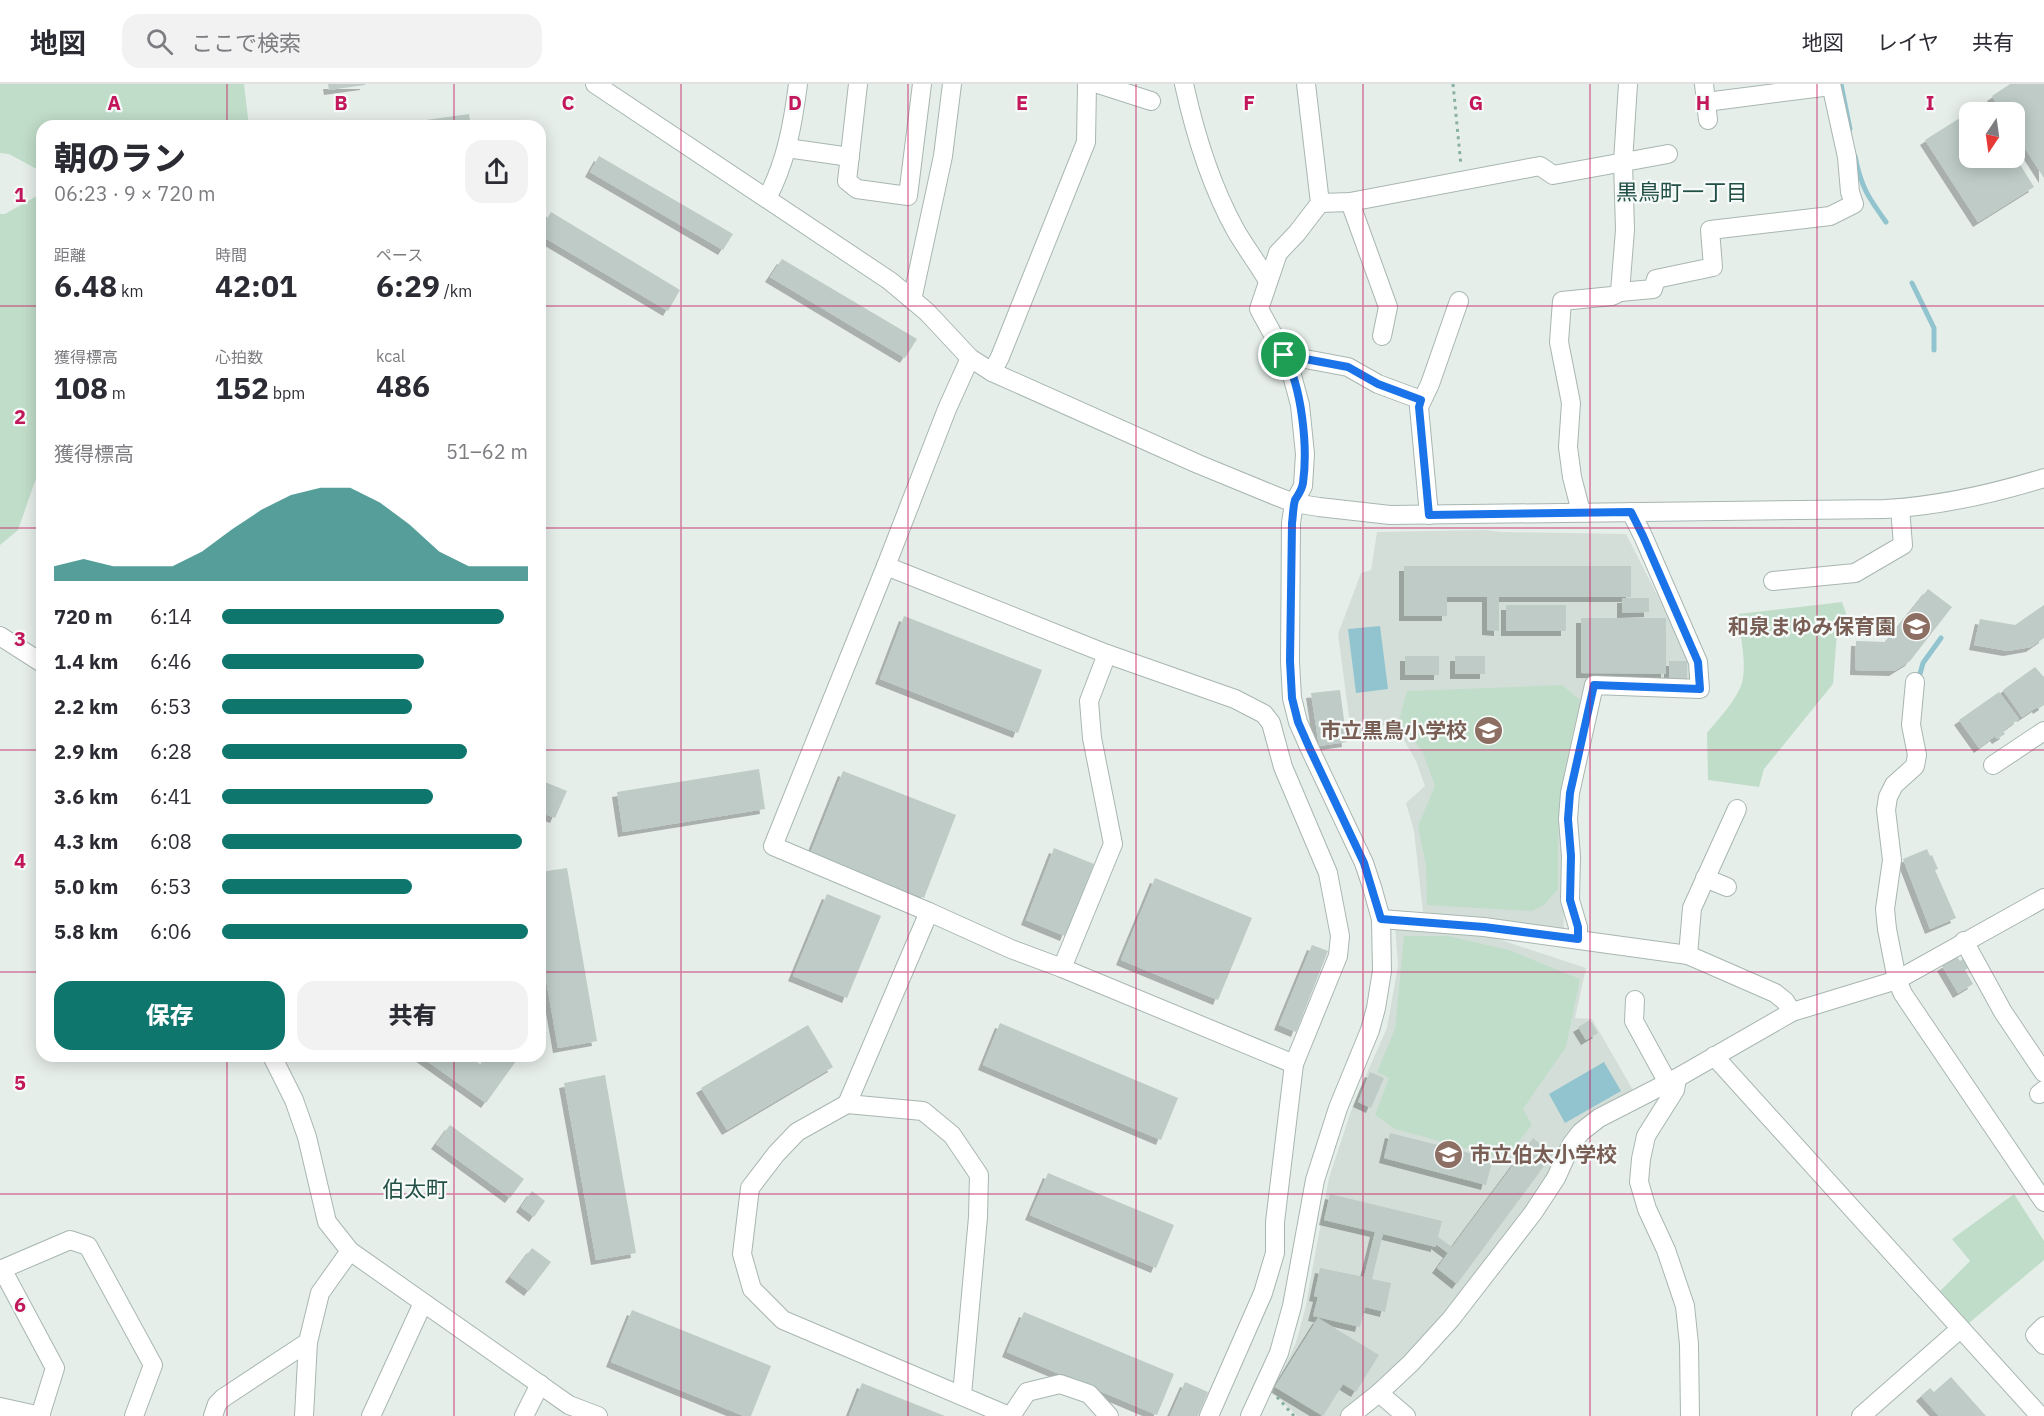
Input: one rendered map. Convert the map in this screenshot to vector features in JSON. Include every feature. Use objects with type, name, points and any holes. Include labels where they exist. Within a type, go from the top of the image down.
[{"type":"street","points":[[595,84],[873,269],[927,312],[970,358],[992,372],[1198,464],[1294,502],[1370,513],[1429,515],[1900,508],[1956,501],[2044,478]]},
{"type":"street","points":[[767,198],[774,185],[786,148],[798,84]]},
{"type":"street","points":[[858,84],[847,181],[857,189],[908,196],[922,84]]},
{"type":"street","points":[[912,300],[943,156],[952,84]]},
{"type":"street","points":[[992,372],[1086,142],[1087,84]]},
{"type":"street","points":[[1098,84],[1132,90],[1151,101]]},
{"type":"street","points":[[1184,84],[1197,134],[1212,178],[1236,229],[1268,281]]},
{"type":"street","points":[[1250,1416],[1279,1353],[1286,1329],[1307,1218],[1326,1144],[1370,1030],[1382,971],[1381,919],[1364,863],[1298,722],[1292,698],[1291,535],[1294,502],[1303,486],[1305,454],[1300,405],[1289,364],[1259,309],[1278,253],[1320,203],[1306,84]]},
{"type":"street","points":[[1620,292],[1625,230],[1623,162],[1628,84]]},
{"type":"street","points":[[1581,513],[1572,477],[1568,447],[1579,402],[1559,342],[1562,301],[1653,289],[1656,279],[1713,267],[1710,230],[1830,216],[1854,204],[1850,192],[1847,157],[1831,85],[1706,102]]},
{"type":"street","points":[[786,148],[850,158]]},
{"type":"street","points":[[1320,203],[1350,202],[1540,166],[1553,175],[1668,154]]},
{"type":"street","points":[[1350,202],[1388,307],[1382,336]]},
{"type":"street","points":[[1429,515],[1419,407],[1452,345],[1459,301]]},
{"type":"street","points":[[1284,355],[1348,367],[1378,384],[1421,400]]},
{"type":"street","points":[[970,358],[947,409],[773,846],[1011,949],[1294,1064]]},
{"type":"street","points":[[1784,586],[1840,566],[1855,573],[1903,545],[1900,508]]},
{"type":"street","points":[[1578,939],[1578,927],[1570,900],[1571,856],[1568,819],[1570,793],[1594,685],[1700,689],[1698,662],[1631,512]]},
{"type":"street","points":[[886,566],[1107,654],[1252,707],[1264,714],[1271,723],[1283,767],[1328,873],[1340,936],[1338,956],[1294,1064],[1275,1222],[1275,1253],[1263,1293],[1209,1416]]},
{"type":"street","points":[[0,636],[36,659]]},
{"type":"street","points":[[1062,968],[1113,844],[1092,738],[1089,701],[1107,654]]},
{"type":"street","points":[[1916,682],[1911,725],[1917,755],[1915,766],[1894,785],[1887,797],[1886,810],[1892,860],[1885,909],[1897,980],[1903,994],[2044,1202]]},
{"type":"street","points":[[1993,765],[2044,731]]},
{"type":"street","points":[[1688,955],[1692,908],[1737,809]]},
{"type":"street","points":[[1705,878],[1727,887]]},
{"type":"street","points":[[1350,1416],[1411,1363],[1451,1319],[1533,1213],[1556,1178],[1571,1145],[1581,1132],[1599,1118],[1673,1080],[1792,1012],[1897,980],[1964,941],[2042,906]]},
{"type":"street","points":[[847,1104],[929,912]]},
{"type":"street","points":[[1381,919],[1484,927],[1688,955],[1775,993],[1785,1001],[1792,1012]]},
{"type":"street","points":[[1964,941],[1997,1016],[2044,1073]]},
{"type":"street","points":[[1635,1000],[1634,1021],[1648,1029],[1673,1080],[1675,1090],[1646,1136],[1639,1182],[1647,1209],[1666,1250],[1685,1306],[1689,1354],[1690,1416]]},
{"type":"street","points":[[1714,1056],[2040,1416]]},
{"type":"street","points":[[275,1062],[294,1100],[307,1137],[327,1222],[350,1251],[540,1384],[568,1410],[598,1416]]},
{"type":"street","points":[[963,1395],[979,1176],[952,1135],[923,1111],[847,1104],[796,1132],[750,1188],[742,1254],[752,1289],[783,1320],[1010,1416],[1027,1392],[1060,1384],[1089,1394],[1109,1416]]},
{"type":"street","points":[[0,1407],[40,1416],[55,1368],[1,1270],[70,1240],[88,1246],[153,1365],[134,1416]]},
{"type":"street","points":[[304,1416],[308,1342],[320,1293],[350,1251]]},
{"type":"street","points":[[371,1416],[423,1303]]},
{"type":"street","points":[[2044,1326],[2035,1335],[2044,1345]]},
{"type":"street","points":[[1861,1416],[1960,1329]]},
{"type":"street","points":[[213,1416],[217,1404],[223,1398],[308,1342]]},
{"type":"street","points":[[524,1416],[540,1384]]},
{"type":"street","points":[[1379,1393],[1406,1416]]},
{"type":"path","points":[[1453,84],[1464,180]]},
{"type":"path","points":[[1264,1388],[1273,1393],[1294,1416]]},
{"type":"shaded area","name":"市立黒鳥小学校","points":[[1486,530],[1626,534],[1691,661],[1694,677],[1687,683],[1590,681],[1561,832],[1564,929],[1423,912],[1414,831],[1406,803],[1425,786],[1416,761],[1393,721],[1352,740],[1338,634],[1361,573],[1371,570],[1377,532]]},
{"type":"shaded area","name":"市立伯太小学校","points":[[1395,925],[1483,934],[1586,968],[1575,1018],[1592,1019],[1633,1090],[1552,1174],[1457,1300],[1417,1346],[1341,1416],[1297,1416],[1273,1392],[1296,1342],[1305,1310],[1329,1178],[1354,1102],[1387,1028],[1398,965]]},
{"type":"green space","points":[[0,84],[244,84],[248,120],[36,120],[36,169],[9,154],[0,153]]},
{"type":"green space","points":[[36,196],[36,478],[18,530],[0,545],[0,214],[5,214]]},
{"type":"green space","points":[[1842,602],[1850,625],[1837,633],[1833,684],[1764,769],[1759,787],[1708,780],[1707,733],[1734,699],[1743,678],[1744,660],[1738,614]]},
{"type":"green space","points":[[1562,685],[1580,700],[1561,787],[1558,889],[1544,905],[1532,911],[1427,905],[1426,866],[1418,826],[1435,786],[1423,753],[1399,720],[1407,691]]},
{"type":"green space","points":[[1404,936],[1448,936],[1509,950],[1580,979],[1566,1047],[1523,1109],[1532,1125],[1505,1159],[1395,1129],[1375,1115],[1389,1078],[1377,1072],[1395,1029]]},
{"type":"green space","points":[[2014,1194],[2044,1241],[2044,1260],[1969,1323],[1940,1291],[1970,1261],[1952,1239]]},
{"type":"water","points":[[1380,626],[1388,689],[1356,693],[1348,629]]},
{"type":"water","points":[[1604,1062],[1621,1091],[1565,1123],[1549,1094]]},
{"type":"building","points":[[328,84],[365,84],[365,85],[329,90]]},
{"type":"building","points":[[2010,84],[2044,84],[2044,178],[2025,148],[2025,102],[1996,102],[1992,96]]},
{"type":"building","points":[[469,114],[470,120],[426,120]]},
{"type":"building","points":[[1959,119],[1959,168],[2022,168],[2034,187],[1978,222],[1925,140]]},
{"type":"building","points":[[599,156],[733,234],[723,250],[590,172]]},
{"type":"building","points":[[551,212],[680,290],[668,311],[546,239],[546,220]]},
{"type":"building","points":[[782,259],[917,339],[905,358],[770,277]]},
{"type":"building","points":[[1404,566],[1631,566],[1631,597],[1499,597],[1499,631],[1487,630],[1487,597],[1447,597],[1447,616],[1404,616]]},
{"type":"building","points":[[1928,589],[1952,607],[1910,661],[1894,671],[1855,670],[1856,641],[1886,642]]},
{"type":"building","points":[[1622,598],[1649,598],[1649,612],[1622,613]]},
{"type":"building","points":[[1506,605],[1566,605],[1566,631],[1506,631]]},
{"type":"building","points":[[2044,605],[2044,638],[2031,647],[2008,651],[1974,645],[1980,619],[2015,625]]},
{"type":"building","points":[[904,616],[1042,670],[1018,733],[880,679]]},
{"type":"building","points":[[1581,618],[1666,618],[1666,674],[1581,673]]},
{"type":"building","points":[[1405,656],[1439,656],[1439,675],[1405,675]]},
{"type":"building","points":[[1455,656],[1485,656],[1485,674],[1455,674]]},
{"type":"building","points":[[1669,661],[1687,661],[1687,679],[1669,679]]},
{"type":"building","points":[[2035,667],[2044,677],[2044,705],[2022,717],[2003,690]]},
{"type":"building","points":[[1340,690],[1347,742],[1319,746],[1311,693]]},
{"type":"building","points":[[1999,692],[2019,719],[2003,731],[2005,734],[1997,739],[1995,736],[1979,748],[1959,720]]},
{"type":"building","points":[[759,769],[765,809],[623,832],[617,792]]},
{"type":"building","points":[[843,771],[956,815],[924,898],[810,854]]},
{"type":"building","points":[[546,782],[567,791],[555,818],[546,814]]},
{"type":"building","points":[[1054,848],[1094,864],[1065,936],[1026,920]]},
{"type":"building","points":[[1927,849],[1938,869],[1935,870],[1956,918],[1930,929],[1903,859]]},
{"type":"building","points":[[567,868],[597,1041],[558,1048],[546,979],[546,871]]},
{"type":"building","points":[[1155,878],[1252,918],[1218,1000],[1121,960]]},
{"type":"building","points":[[827,894],[881,916],[847,998],[793,976]]},
{"type":"building","points":[[1312,945],[1328,951],[1296,1032],[1279,1025]]},
{"type":"building","points":[[1957,957],[1960,961],[1963,959],[1968,968],[1965,970],[1973,984],[1958,993],[1942,966]]},
{"type":"building","points":[[1590,1020],[1598,1033],[1586,1040],[1578,1027]]},
{"type":"building","points":[[1000,1023],[1178,1098],[1161,1140],[983,1065]]},
{"type":"building","points":[[808,1025],[833,1067],[727,1130],[701,1088]]},
{"type":"building","points":[[428,1062],[477,1062],[481,1065],[483,1062],[515,1062],[486,1103]]},
{"type":"building","points":[[1370,1072],[1384,1078],[1371,1108],[1358,1102]]},
{"type":"building","points":[[605,1075],[636,1253],[596,1260],[564,1083]]},
{"type":"building","points":[[450,1125],[524,1179],[510,1198],[436,1144]]},
{"type":"building","points":[[1390,1133],[1493,1159],[1486,1185],[1384,1158]]},
{"type":"building","points":[[1533,1138],[1553,1154],[1457,1284],[1437,1268],[1448,1253],[1436,1244],[1436,1247],[1383,1234],[1372,1279],[1391,1283],[1385,1312],[1365,1307],[1360,1327],[1313,1316],[1318,1297],[1314,1296],[1320,1268],[1364,1277],[1375,1232],[1324,1220],[1330,1194],[1442,1221],[1438,1237],[1452,1247]]},
{"type":"building","points":[[1048,1173],[1174,1225],[1156,1268],[1030,1215]]},
{"type":"building","points":[[532,1191],[545,1201],[534,1217],[521,1207]]},
{"type":"building","points":[[532,1248],[551,1262],[529,1291],[510,1277]]},
{"type":"building","points":[[632,1310],[771,1366],[751,1416],[744,1416],[611,1362]]},
{"type":"building","points":[[1024,1312],[1174,1374],[1157,1415],[1007,1352]]},
{"type":"building","points":[[1318,1318],[1379,1355],[1356,1392],[1343,1384],[1323,1416],[1275,1387]]},
{"type":"building","points":[[1951,1377],[1986,1416],[1939,1416],[1921,1396],[1930,1388],[1934,1392]]},
{"type":"building","points":[[1185,1382],[1208,1392],[1198,1416],[1170,1416]]},
{"type":"building","points":[[862,1383],[945,1416],[849,1416]]},
{"type":"waterway","points":[[1841,84],[1850,129]]},
{"type":"waterway","points":[[1855,156],[1866,191],[1886,222]]},
{"type":"waterway","points":[[1912,283],[1934,328],[1934,350]]},
{"type":"waterway","points":[[1918,681],[1923,663],[1941,638]]},
{"type":"place","name":"和泉まゆみ保育園","points":[[1917,627]]},
{"type":"place","name":"市立黒鳥小学校","points":[[1488,731]]},
{"type":"place","name":"市立伯太小学校","points":[[1449,1155]]},
{"type":"district","name":"黒鳥町一丁目","points":[[1682,192]]},
{"type":"district","name":"伯太町","points":[[415,1189]]},
{"type":"route","points":[[1284,355],[1348,367],[1378,384],[1421,400],[1419,407],[1429,515],[1631,512],[1698,662],[1700,689],[1594,685],[1570,793],[1568,819],[1571,856],[1570,900],[1578,927],[1578,939],[1484,927],[1381,919],[1364,863],[1298,722],[1292,698],[1290,661],[1292,523],[1294,502],[1303,486],[1305,454],[1300,405],[1289,364],[1284,355]]}]
